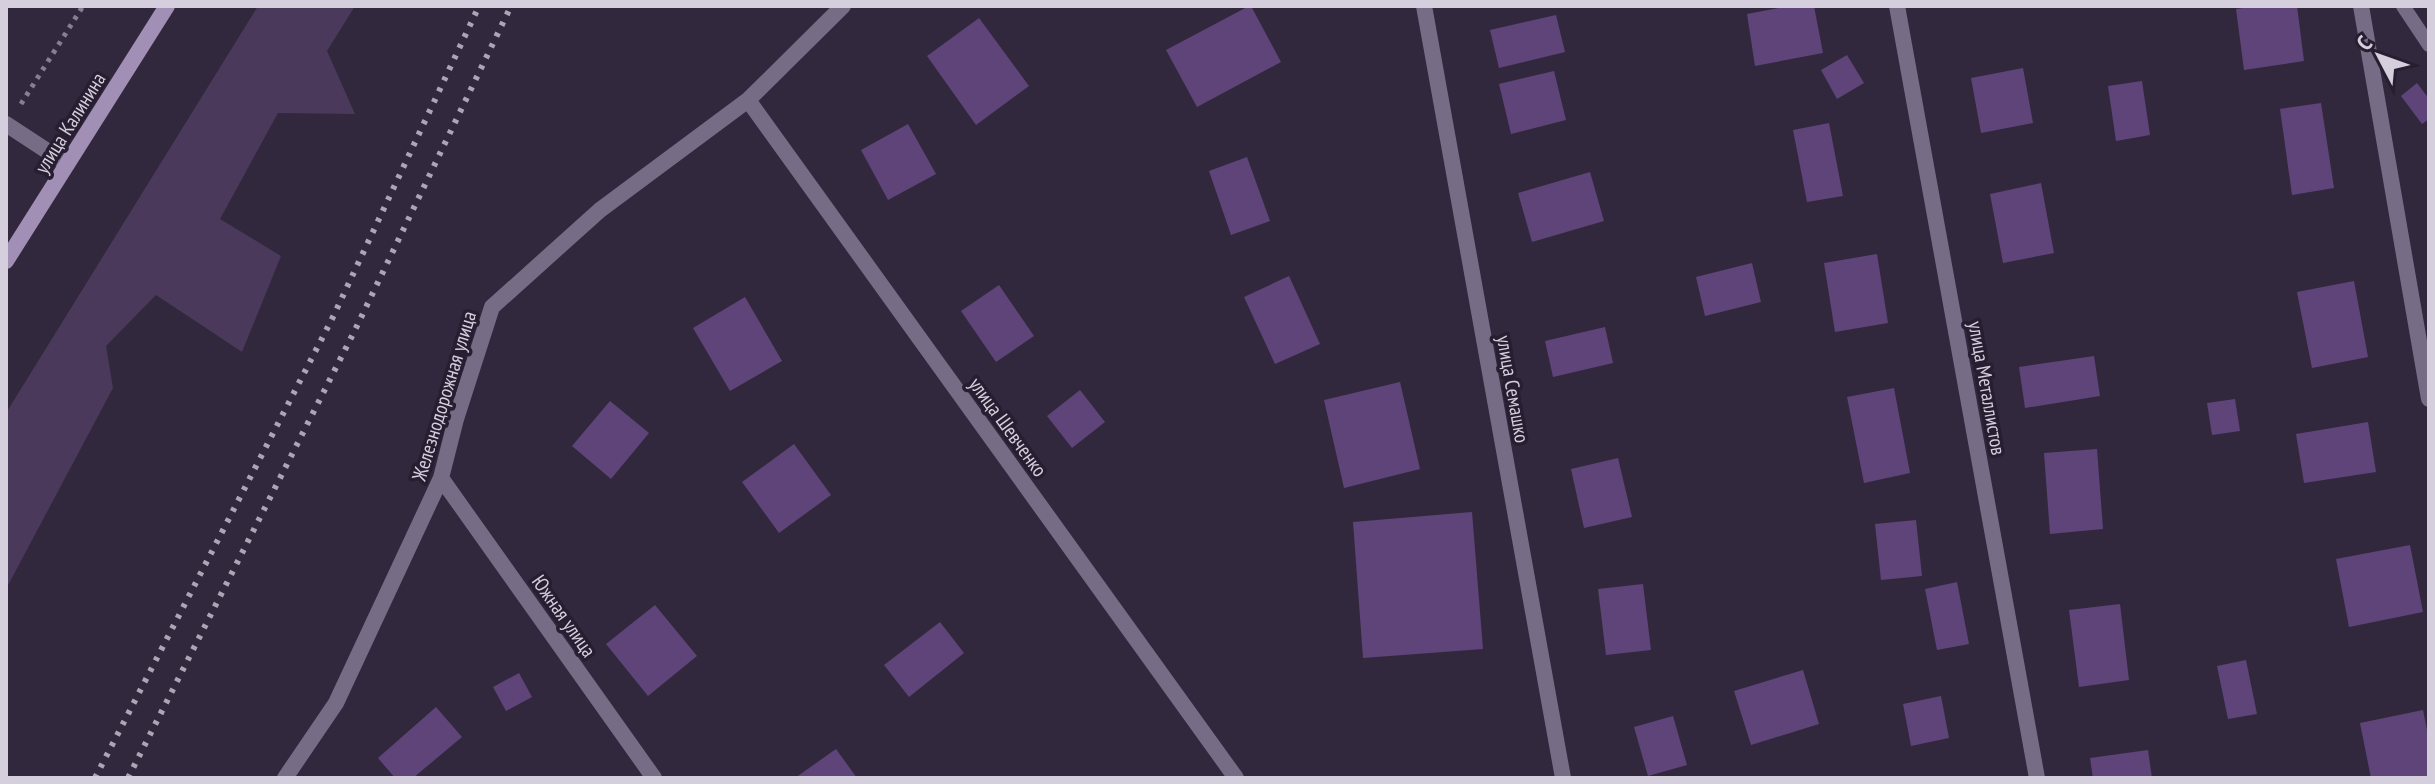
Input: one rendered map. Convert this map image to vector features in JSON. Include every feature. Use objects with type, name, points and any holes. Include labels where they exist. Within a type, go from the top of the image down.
[{"type":"main road","name":"улица Калинина","points":[[6,261],[167,6]]},
{"type":"street","name":"Железнодорожная улица","points":[[285,778],[336,703],[441,478],[456,419],[492,307],[600,210],[748,100],[843,6]]},
{"type":"street","name":"улица Семашко","points":[[1424,6],[1563,778]]},
{"type":"street","name":"улица Металлистов","points":[[1897,6],[2037,778]]},
{"type":"street","points":[[2361,6],[2429,399]]},
{"type":"street","name":"улица Шевченко","points":[[748,100],[1236,778]]},
{"type":"street","points":[[7,124],[67,164]]},
{"type":"street","name":"Южная улица","points":[[441,478],[654,778]]},
{"type":"lane","points":[[2403,6],[2429,45]]},
{"type":"path","points":[[7,124],[83,6]]},
{"type":"shaded area","points":[[258,6],[355,6],[327,51],[355,114],[278,113],[220,219],[281,256],[242,352],[156,295],[106,346],[113,388],[6,589],[6,413]]},
{"type":"building","points":[[1249,6],[1281,62],[1197,107],[1166,50]]},
{"type":"building","points":[[1789,6],[1814,6],[1823,53],[1755,66],[1747,14]]},
{"type":"building","points":[[2297,6],[2304,61],[2244,70],[2236,9]]},
{"type":"building","points":[[1556,15],[1565,52],[1499,68],[1490,30]]},
{"type":"building","points":[[979,18],[1029,86],[976,125],[927,56]]},
{"type":"building","points":[[1847,55],[1864,83],[1837,99],[1821,70]]},
{"type":"building","points":[[2023,68],[2033,123],[1981,133],[1971,78]]},
{"type":"building","points":[[1554,71],[1566,120],[1511,134],[1499,84]]},
{"type":"building","points":[[2142,81],[2150,135],[2116,141],[2108,86]]},
{"type":"building","points":[[2417,83],[2429,99],[2429,119],[2422,124],[2401,96]]},
{"type":"building","points":[[2321,103],[2334,188],[2292,195],[2280,109]]},
{"type":"building","points":[[1829,123],[1843,196],[1807,202],[1793,130]]},
{"type":"building","points":[[908,124],[936,174],[888,200],[861,150]]},
{"type":"building","points":[[1247,157],[1270,221],[1231,235],[1209,171]]},
{"type":"building","points":[[1590,172],[1604,221],[1532,242],[1518,193]]},
{"type":"building","points":[[2041,183],[2054,253],[2003,263],[1990,194]]},
{"type":"building","points":[[1877,254],[1888,323],[1835,332],[1824,263]]},
{"type":"building","points":[[1752,263],[1761,302],[1705,316],[1696,277]]},
{"type":"building","points":[[1289,276],[1320,344],[1275,364],[1244,297]]},
{"type":"building","points":[[2354,281],[2368,357],[2312,368],[2297,292]]},
{"type":"building","points":[[999,285],[1034,336],[996,362],[961,311]]},
{"type":"building","points":[[745,297],[782,361],[730,391],[693,328]]},
{"type":"building","points":[[1605,327],[1613,363],[1553,377],[1545,341]]},
{"type":"building","points":[[2094,356],[2100,396],[2025,408],[2019,367]]},
{"type":"building","points":[[1400,382],[1420,469],[1344,488],[1324,400]]},
{"type":"building","points":[[1894,388],[1910,473],[1864,483],[1847,397]]},
{"type":"building","points":[[1080,390],[1105,422],[1072,448],[1047,416]]},
{"type":"building","points":[[2235,399],[2240,431],[2212,435],[2207,403]]},
{"type":"building","points":[[610,401],[649,433],[611,479],[572,446]]},
{"type":"building","points":[[2368,422],[2376,472],[2304,483],[2296,434]]},
{"type":"building","points":[[794,444],[831,495],[779,533],[742,482]]},
{"type":"building","points":[[2097,449],[2103,529],[2050,534],[2044,453]]},
{"type":"building","points":[[1618,458],[1632,517],[1584,528],[1571,469]]},
{"type":"building","points":[[1472,512],[1483,649],[1363,658],[1353,522]]},
{"type":"building","points":[[1916,520],[1922,576],[1881,580],[1875,524]]},
{"type":"building","points":[[2410,545],[2423,612],[2349,627],[2336,559]]},
{"type":"building","points":[[1957,582],[1969,644],[1937,650],[1925,589]]},
{"type":"building","points":[[1643,584],[1651,650],[1606,655],[1598,589]]},
{"type":"building","points":[[2120,604],[2129,680],[2079,687],[2069,610]]},
{"type":"building","points":[[655,605],[697,656],[648,696],[606,644]]},
{"type":"building","points":[[940,622],[964,653],[909,697],[884,665]]},
{"type":"building","points":[[2246,660],[2257,714],[2228,719],[2217,666]]},
{"type":"building","points":[[1803,670],[1819,724],[1751,745],[1734,691]]},
{"type":"building","points":[[519,673],[532,697],[506,711],[493,687]]},
{"type":"building","points":[[1941,696],[1949,738],[1911,746],[1903,704]]},
{"type":"building","points":[[436,707],[462,737],[413,778],[395,778],[378,758]]},
{"type":"building","points":[[2423,710],[2429,740],[2429,778],[2371,778],[2360,723]]},
{"type":"building","points":[[1673,716],[1687,765],[1648,776],[1634,727]]},
{"type":"building","points":[[836,749],[857,778],[795,778]]},
{"type":"building","points":[[2148,750],[2152,778],[2093,778],[2090,758]]},
{"type":"railway","points":[[95,778],[332,319],[479,6]]},
{"type":"railway","points":[[128,778],[355,330],[511,6]]}]
